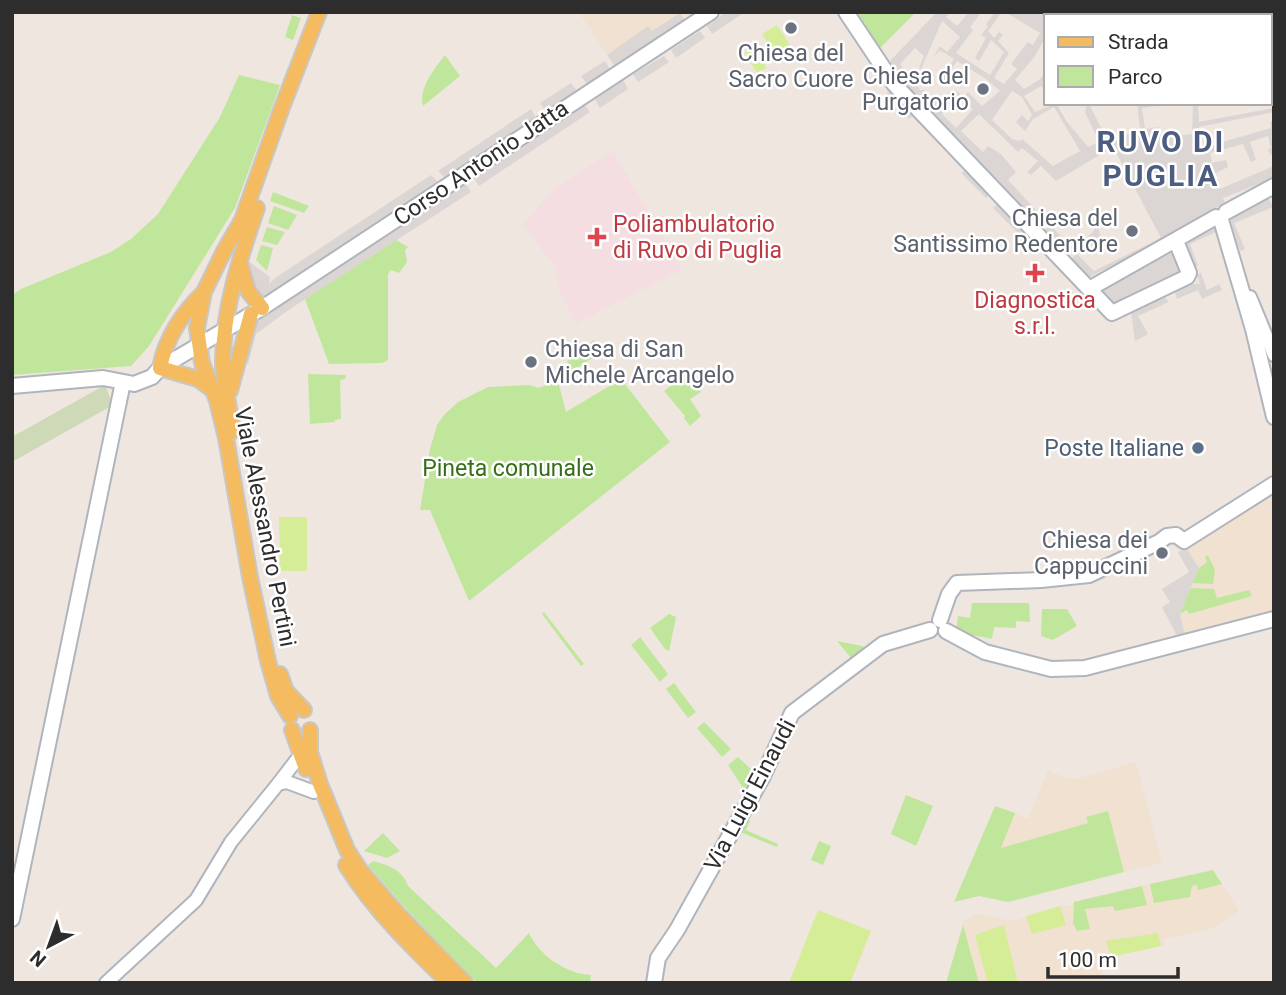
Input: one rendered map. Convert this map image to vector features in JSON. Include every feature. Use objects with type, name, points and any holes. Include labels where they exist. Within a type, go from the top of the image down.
[{"type":"main road","name":"Viale Alessandro Pertini","points":[[319,12],[243,220],[204,292],[197,328],[198,345],[221,393],[274,657],[286,691],[312,717],[310,752],[347,850],[360,870],[398,914],[465,983]]},
{"type":"main road","name":"Viale Alessandro Pertini","points":[[327,12],[239,260],[225,330],[221,393],[226,438],[250,577],[268,661],[278,696],[291,723],[338,852],[358,883],[410,945],[449,983]]},
{"type":"main road","name":"Corso Antonio Jatta","points":[[257,311],[711,12]]},
{"type":"main road","points":[[846,12],[897,82],[1112,313],[1187,277],[1189,273],[1176,241]]},
{"type":"main road","points":[[852,12],[887,70]]},
{"type":"main road","points":[[1091,288],[1274,186]]},
{"type":"main road","points":[[1222,217],[1257,328],[1274,417]]},
{"type":"main road","points":[[157,370],[257,311],[239,260]]},
{"type":"main road","points":[[12,386],[95,378],[134,384],[152,377],[189,306],[204,292]]},
{"type":"main road","name":"Viale Alessandro Pertini","points":[[221,393],[257,311]]},
{"type":"main road","points":[[157,370],[198,379],[221,393]]},
{"type":"main road","points":[[12,919],[126,382]]},
{"type":"main road","points":[[1274,484],[1184,541],[1176,535],[1167,536],[1088,575],[1041,580],[957,583],[949,594],[939,627],[985,652],[1051,669],[1085,668],[1274,619]]},
{"type":"main road","name":"Via Luigi Einaudi","points":[[654,983],[658,958],[677,930],[763,776],[792,712],[883,645],[939,627]]},
{"type":"main road","points":[[304,710],[296,710],[291,723],[303,734],[310,730]]},
{"type":"street","points":[[1257,328],[1274,355]]},
{"type":"street","points":[[106,983],[196,900],[231,842],[301,754]]},
{"type":"street","points":[[278,784],[287,782],[314,792]]},
{"type":"shaded area","points":[[579,12],[680,12],[680,13],[607,55]]},
{"type":"shaded area","points":[[726,12],[745,12],[712,34],[707,26]]},
{"type":"shaded area","points":[[937,12],[950,12],[946,17],[957,26],[969,12],[980,14],[970,27],[973,30],[956,53],[990,75],[1004,52],[991,40],[979,61],[975,58],[986,38],[981,35],[988,26],[986,24],[995,12],[1002,12],[988,31],[994,38],[999,32],[1003,35],[998,41],[1009,53],[994,78],[1004,84],[1017,69],[1011,64],[1028,42],[1033,45],[1040,33],[1005,12],[1063,12],[1044,14],[1044,40],[1035,56],[1015,80],[1024,89],[1044,74],[1044,91],[1041,86],[1024,96],[1035,112],[1057,105],[1067,122],[1088,147],[1099,142],[1085,112],[1087,105],[1092,105],[1107,139],[1138,132],[1137,105],[1156,105],[1142,108],[1145,129],[1159,127],[1161,137],[1192,134],[1193,105],[1198,105],[1199,122],[1274,108],[1274,112],[1199,127],[1202,148],[1271,128],[1270,122],[1274,120],[1274,153],[1270,155],[1268,136],[1250,142],[1256,160],[1251,162],[1243,144],[1210,153],[1212,163],[1226,160],[1228,167],[1214,174],[1220,189],[1274,166],[1274,178],[1223,198],[1225,203],[1175,231],[1176,234],[1089,277],[1071,259],[1077,254],[1074,250],[1067,255],[1044,230],[1051,226],[1074,249],[1093,232],[1097,222],[1101,239],[1078,255],[1094,271],[1161,238],[1113,147],[1056,181],[1041,166],[1031,175],[1027,172],[1038,161],[1022,148],[1018,152],[979,114],[961,131],[983,152],[988,146],[1001,154],[1016,172],[1008,180],[1045,220],[1039,225],[918,99],[890,61]],"holes":[[[942,21],[960,37],[947,52],[940,46],[932,59],[940,50],[954,59],[941,79],[944,81],[947,77],[954,83],[956,81],[948,74],[957,61],[1000,91],[982,106],[968,92],[964,97],[955,90],[951,91],[948,94],[955,100],[959,96],[973,109],[956,128],[942,114],[945,111],[924,90],[920,90],[900,64],[915,48],[924,56],[919,67],[921,69]],[[1012,91],[1022,97],[1032,115],[1028,121],[1022,115],[1016,122],[1025,131],[1033,119],[1054,107],[1080,151],[1053,166],[1022,139],[1012,139],[992,120]]]},
{"type":"shaded area","points":[[680,13],[685,21],[615,67],[607,55],[648,26],[652,31]]},
{"type":"shaded area","points":[[700,31],[705,38],[676,58],[671,50]]},
{"type":"shaded area","points":[[664,56],[669,62],[638,82],[633,74]]},
{"type":"shaded area","points":[[605,61],[610,69],[587,84],[581,76]]},
{"type":"shaded area","points":[[623,80],[628,89],[600,108],[594,98]]},
{"type":"shaded area","points":[[571,83],[577,91],[546,112],[540,103]]},
{"type":"shaded area","points":[[892,91],[914,114],[909,119],[886,93]]},
{"type":"shaded area","points":[[584,104],[590,112],[479,186],[474,178]]},
{"type":"shaded area","points":[[531,109],[536,118],[445,178],[438,171]]},
{"type":"shaded area","name":"Poliambulatorio di Ruvo di Puglia","points":[[613,151],[682,270],[576,324],[560,291],[555,267],[523,225],[552,190]]},
{"type":"shaded area","points":[[967,169],[991,193],[986,198],[961,173]]},
{"type":"shaded area","points":[[431,175],[438,182],[270,295],[261,297],[252,292],[247,275],[248,261],[270,277],[269,284]]},
{"type":"shaded area","points":[[465,183],[471,192],[290,309],[256,334],[248,364],[243,361],[251,326]]},
{"type":"shaded area","points":[[1268,197],[1273,207],[1234,223],[1245,249],[1240,251],[1230,219],[1232,215]]},
{"type":"shaded area","points":[[999,203],[1026,232],[1021,236],[993,208]]},
{"type":"shaded area","points":[[1217,227],[1227,259],[1223,259],[1216,232],[1190,244],[1198,266],[1192,266],[1184,244]]},
{"type":"shaded area","points":[[1172,253],[1182,272],[1113,304],[1100,289]]},
{"type":"shaded area","points":[[1201,273],[1207,290],[1219,284],[1222,290],[1202,299],[1198,290],[1177,299],[1175,292],[1192,284],[1200,284],[1197,275]]},
{"type":"shaded area","points":[[1164,296],[1169,302],[1138,316],[1148,334],[1135,341],[1131,312]]},
{"type":"shaded area","points":[[1274,492],[1274,611],[1185,635],[1180,614],[1199,568],[1187,549]]},
{"type":"shaded area","points":[[1187,549],[1199,568],[1180,614],[1185,635],[1178,638],[1162,607],[1170,602],[1162,589],[1189,572],[1178,552]]},
{"type":"shaded area","points":[[1136,762],[1162,863],[1124,872],[1108,811],[1087,818],[1088,823],[1001,849],[1015,813],[1028,819],[1048,771],[1073,780]]},
{"type":"shaded area","points":[[1213,870],[1239,911],[1211,929],[1164,939],[1165,945],[1098,959],[1104,983],[979,983],[962,921],[978,914],[1012,921],[1060,906],[1072,905],[1075,901]]},
{"type":"green space","points":[[857,12],[916,12],[880,48]]},
{"type":"green space","points":[[292,15],[301,18],[293,40],[285,37]]},
{"type":"green space","points":[[777,25],[796,54],[781,63],[762,34]]},
{"type":"green space","points":[[755,48],[767,68],[757,73],[745,53]]},
{"type":"green space","points":[[445,55],[460,76],[423,106],[425,85]]},
{"type":"green space","points":[[239,75],[280,85],[235,208],[149,346],[131,366],[12,375],[12,295],[111,252],[131,239],[158,214],[220,117]]},
{"type":"green space","points":[[273,192],[309,206],[304,213],[270,201]]},
{"type":"green space","points":[[274,206],[297,215],[288,230],[268,223]]},
{"type":"green space","points":[[267,227],[285,232],[277,245],[262,241]]},
{"type":"green space","points":[[396,240],[408,247],[405,250],[407,262],[399,273],[391,270],[388,274],[388,360],[382,363],[329,364],[305,299]]},
{"type":"green space","points":[[261,245],[273,248],[267,271],[256,260]]},
{"type":"green space","points":[[594,340],[602,352],[571,372],[567,361]]},
{"type":"green space","points":[[308,374],[346,375],[345,379],[340,380],[341,419],[310,424]]},
{"type":"green space","points":[[686,374],[701,392],[690,399],[701,416],[690,426],[664,391]]},
{"type":"green space","name":"Pineta comunale","points":[[621,379],[670,442],[469,601],[430,510],[420,510],[430,449],[437,425],[458,402],[488,387],[530,385],[538,388],[558,381],[566,412]]},
{"type":"green space","points":[[105,385],[113,405],[12,462],[12,437]]},
{"type":"green space","points":[[279,517],[307,517],[307,571],[280,571]]},
{"type":"green space","points":[[1208,555],[1215,570],[1213,584],[1193,583],[1199,568],[1207,562],[1205,557]]},
{"type":"green space","points":[[1190,588],[1214,589],[1217,598],[1249,590],[1252,596],[1189,614],[1187,610],[1180,614]]},
{"type":"green space","points":[[972,603],[1029,603],[1030,622],[1016,621],[1016,628],[994,627],[992,639],[956,632],[958,616],[970,618]]},
{"type":"green space","points":[[1042,609],[1067,609],[1077,626],[1053,640],[1041,636]]},
{"type":"green space","points":[[544,612],[584,664],[581,666],[542,614]]},
{"type":"green space","points":[[669,614],[676,617],[669,651],[650,628]]},
{"type":"green space","points":[[640,637],[668,674],[660,682],[631,645]]},
{"type":"green space","points":[[837,641],[867,647],[851,658]]},
{"type":"green space","points":[[674,683],[696,712],[688,718],[666,689]]},
{"type":"green space","points":[[704,722],[731,749],[722,757],[697,728]]},
{"type":"green space","points":[[738,757],[755,773],[745,791],[728,765]]},
{"type":"green space","points":[[906,795],[933,806],[916,846],[891,834]]},
{"type":"green space","points":[[995,806],[1015,813],[1001,848],[1088,823],[1086,817],[1108,811],[1124,872],[1008,902],[979,896],[954,902]]},
{"type":"green space","points":[[747,819],[750,821],[746,830],[778,844],[777,847],[740,832]]},
{"type":"green space","points":[[383,833],[400,851],[387,858],[364,851]]},
{"type":"green space","points":[[819,841],[831,846],[823,865],[811,860]]},
{"type":"green space","points":[[373,861],[399,872],[408,886],[496,968],[529,933],[546,956],[572,971],[591,975],[590,983],[477,983],[368,865]]},
{"type":"green space","points":[[1213,870],[1222,884],[1198,890],[1197,885],[1192,886],[1190,897],[1154,903],[1150,884]]},
{"type":"green space","points":[[1142,886],[1147,905],[1115,911],[1113,906],[1085,909],[1090,929],[1077,931],[1073,924],[1074,902]]},
{"type":"green space","points":[[1060,906],[1066,925],[1032,934],[1026,916]]},
{"type":"green space","points":[[818,910],[871,931],[850,983],[789,983]]},
{"type":"green space","points":[[963,925],[979,983],[946,983],[948,976]]},
{"type":"green space","points":[[1004,925],[1018,983],[988,983],[975,935]]},
{"type":"green space","points":[[1158,933],[1161,946],[1111,957],[1106,941]]},
{"type":"place","name":"Chiesa del Sacro Cuore","points":[[791,28]]},
{"type":"place","name":"Chiesa del Purgatorio","points":[[983,89]]},
{"type":"place","name":"Chiesa del Santissimo Redentore","points":[[1132,231]]},
{"type":"place","name":"Poliambulatorio di Ruvo di Puglia","points":[[597,237]]},
{"type":"place","name":"Diagnostica s.r.l.","points":[[1035,273]]},
{"type":"place","name":"Chiesa di San Michele Arcangelo","points":[[531,362]]},
{"type":"place","name":"Poste Italiane","points":[[1198,448]]},
{"type":"place","name":"Chiesa dei Cappuccini","points":[[1162,553]]},
{"type":"district","name":"RUVO DI PUGLIA","points":[[1161,158]]}]
